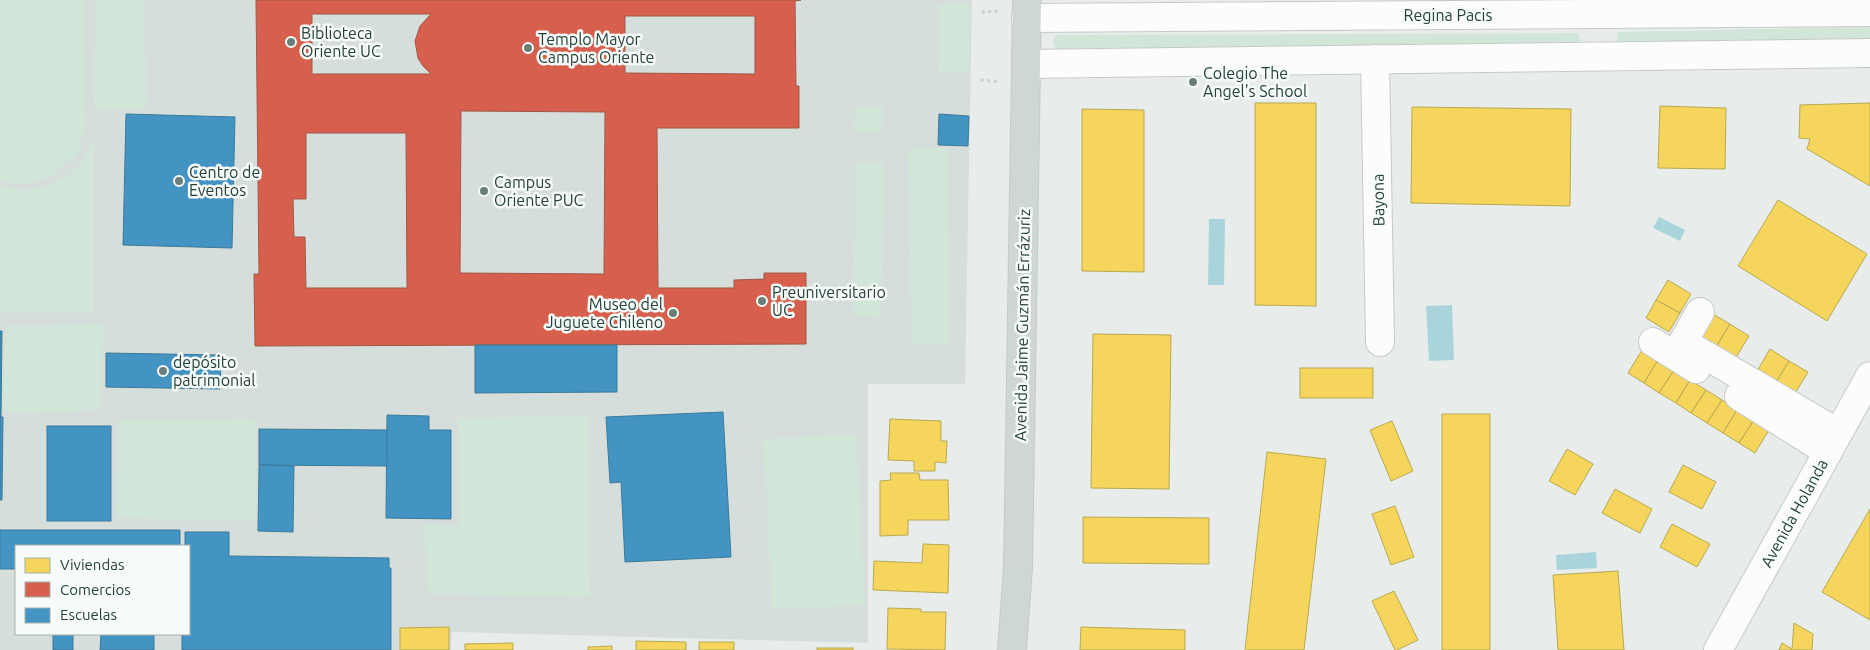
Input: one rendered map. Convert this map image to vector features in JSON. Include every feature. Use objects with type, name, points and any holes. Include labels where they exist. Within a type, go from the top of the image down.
[{"type":"main road","name":"Avenida Jaime Guzmán Errázuriz","points":[[1012,650],[1018,567],[1027,64],[1026,9]]},
{"type":"street","name":"Regina Pacis","points":[[1026,9],[1313,8],[1551,14],[1870,12]]},
{"type":"street","points":[[1804,12],[1804,54]]},
{"type":"street","points":[[1551,14],[1552,57]]},
{"type":"street","points":[[1027,64],[1870,53]]},
{"type":"street","name":"Bayona","points":[[1376,59],[1380,342]]},
{"type":"street","points":[[1700,312],[1682,342],[1833,443]]},
{"type":"street","points":[[1653,342],[1833,443]]},
{"type":"street","name":"Avenida Holanda","points":[[1718,650],[1870,376]]},
{"type":"path","points":[[982,12],[1000,11]]},
{"type":"path","points":[[981,80],[1005,82]]},
{"type":"shaded area","name":"Campus Oriente PUC","points":[[0,0],[972,0],[965,384],[868,384],[868,643],[452,632],[451,650],[0,650]]},
{"type":"green space","points":[[0,0],[83,0],[84,130],[77,154],[56,173],[33,183],[11,183],[0,179]]},
{"type":"green space","points":[[95,0],[144,0],[147,108],[94,108]]},
{"type":"green space","points":[[939,4],[969,4],[969,73],[938,73]]},
{"type":"green space","points":[[1870,27],[1870,41],[1618,46],[1617,32]]},
{"type":"green space","points":[[1579,33],[1580,46],[1056,49],[1053,42],[1056,35]]},
{"type":"green space","points":[[855,107],[883,107],[882,131],[854,131]]},
{"type":"green space","points":[[94,139],[94,312],[0,312],[0,185],[11,189],[23,190],[34,189],[56,182],[66,176],[83,160]]},
{"type":"green space","points":[[947,148],[949,345],[911,345],[909,149]]},
{"type":"green space","points":[[856,162],[884,163],[881,316],[853,315]]},
{"type":"green space","points":[[103,325],[101,410],[3,413],[5,326]]},
{"type":"green space","points":[[589,417],[590,596],[429,594],[424,525],[459,526],[458,418]]},
{"type":"green space","points":[[255,420],[255,520],[117,518],[118,421]]},
{"type":"green space","points":[[856,435],[865,605],[772,609],[764,439]]},
{"type":"water","points":[[1659,217],[1685,230],[1680,241],[1653,228]]},
{"type":"water","points":[[1209,219],[1225,219],[1224,285],[1208,285]]},
{"type":"water","points":[[1452,305],[1454,360],[1429,361],[1426,306]]},
{"type":"water","points":[[1596,552],[1597,568],[1557,570],[1556,555]]},
{"type":"building: Viviendas","points":[[1255,103],[1316,103],[1316,306],[1255,305]]},
{"type":"building: Viviendas","points":[[1870,103],[1870,186],[1807,149],[1810,139],[1799,138],[1800,105]]},
{"type":"building: Viviendas","points":[[1660,106],[1726,108],[1725,169],[1658,168]]},
{"type":"building: Viviendas","points":[[1412,107],[1571,109],[1570,206],[1411,203]]},
{"type":"building: Viviendas","points":[[1082,109],[1144,110],[1144,272],[1082,271]]},
{"type":"building: Viviendas","points":[[1778,200],[1867,254],[1827,321],[1738,266]]},
{"type":"building: Viviendas","points":[[1668,280],[1691,294],[1680,313],[1656,300]]},
{"type":"building: Viviendas","points":[[1656,300],[1680,313],[1669,332],[1646,318]]},
{"type":"building: Viviendas","points":[[1711,313],[1730,324],[1716,347],[1698,336]]},
{"type":"building: Viviendas","points":[[1730,324],[1749,336],[1735,359],[1716,347]]},
{"type":"building: Viviendas","points":[[1093,334],[1171,335],[1169,489],[1091,488]]},
{"type":"building: Viviendas","points":[[1770,349],[1789,361],[1775,384],[1756,373]]},
{"type":"building: Viviendas","points":[[1642,350],[1658,360],[1644,383],[1628,373]]},
{"type":"building: Viviendas","points":[[1658,360],[1674,370],[1659,393],[1644,383]]},
{"type":"building: Viviendas","points":[[1789,361],[1808,372],[1794,395],[1775,384]]},
{"type":"building: Viviendas","points":[[1300,368],[1373,368],[1373,398],[1300,398]]},
{"type":"building: Viviendas","points":[[1674,370],[1690,380],[1676,403],[1659,393]]},
{"type":"building: Viviendas","points":[[1690,380],[1706,390],[1691,413],[1676,403]]},
{"type":"building: Viviendas","points":[[1706,390],[1722,400],[1707,423],[1691,413]]},
{"type":"building: Viviendas","points":[[1722,400],[1737,410],[1723,433],[1707,423]]},
{"type":"building: Viviendas","points":[[1737,410],[1754,420],[1739,443],[1723,433]]},
{"type":"building: Viviendas","points":[[1442,414],[1490,414],[1490,650],[1442,650]]},
{"type":"building: Viviendas","points":[[890,419],[941,421],[941,441],[947,441],[946,463],[935,462],[935,471],[914,471],[914,461],[888,460]]},
{"type":"building: Viviendas","points":[[1754,420],[1769,430],[1755,453],[1739,443]]},
{"type":"building: Viviendas","points":[[1392,421],[1413,471],[1391,481],[1370,430]]},
{"type":"building: Viviendas","points":[[1567,449],[1593,464],[1575,495],[1549,481]]},
{"type":"building: Viviendas","points":[[1267,452],[1326,459],[1304,650],[1245,650]]},
{"type":"building: Viviendas","points":[[1683,465],[1716,482],[1702,509],[1669,492]]},
{"type":"building: Viviendas","points":[[890,473],[919,473],[920,480],[948,480],[949,520],[908,520],[908,535],[880,536],[880,481],[891,480]]},
{"type":"building: Viviendas","points":[[1615,489],[1652,509],[1640,533],[1602,513]]},
{"type":"building: Viviendas","points":[[1395,506],[1414,557],[1391,565],[1372,514]]},
{"type":"building: Viviendas","points":[[1870,509],[1870,620],[1822,592]]},
{"type":"building: Viviendas","points":[[1083,517],[1209,518],[1209,564],[1083,563]]},
{"type":"building: Viviendas","points":[[1672,524],[1710,544],[1697,567],[1660,547]]},
{"type":"building: Viviendas","points":[[923,544],[949,545],[948,593],[873,590],[874,561],[922,563]]},
{"type":"building: Viviendas","points":[[1618,571],[1624,650],[1558,650],[1553,575]]},
{"type":"building: Viviendas","points":[[1394,591],[1418,640],[1397,650],[1395,650],[1372,601]]},
{"type":"building: Viviendas","points":[[888,608],[921,609],[921,612],[946,612],[945,650],[887,649]]},
{"type":"building: Viviendas","points":[[1794,623],[1813,634],[1812,650],[1779,650],[1782,643],[1792,649]]},
{"type":"building: Viviendas","points":[[449,627],[449,650],[400,650],[400,628]]},
{"type":"building: Viviendas","points":[[1081,627],[1185,630],[1185,650],[1080,650]]},
{"type":"building: Viviendas","points":[[636,641],[686,642],[686,650],[636,650]]},
{"type":"building: Viviendas","points":[[699,642],[734,642],[734,650],[699,650]]},
{"type":"building: Viviendas","points":[[513,643],[513,650],[465,650],[465,644]]},
{"type":"building: Viviendas","points":[[612,646],[612,650],[588,650],[588,647]]},
{"type":"building: Viviendas","points":[[817,648],[853,648],[853,650],[817,650]]},
{"type":"building: Comercios","points":[[256,0],[801,0],[795,1],[796,86],[799,86],[799,128],[657,128],[658,288],[734,288],[734,280],[764,279],[764,273],[806,273],[806,344],[255,346],[254,274],[259,274]],"holes":[[[312,14],[431,14],[420,26],[415,41],[418,58],[431,74],[312,74]],[[625,16],[755,16],[755,74],[625,73]],[[461,111],[605,112],[604,274],[460,273]],[[306,133],[406,133],[407,288],[306,288],[305,237],[294,237],[293,199],[306,199]]]},
{"type":"building: Escuelas","name":"Centro de Eventos","points":[[126,114],[235,117],[232,248],[123,245]]},
{"type":"building: Escuelas","points":[[939,114],[969,116],[968,146],[938,145]]},
{"type":"building: Escuelas","points":[[0,331],[2,331],[1,417],[0,417]]},
{"type":"building: Escuelas","points":[[475,345],[617,345],[617,392],[475,393]]},
{"type":"building: Escuelas","name":"depósito patrimonial","points":[[106,353],[221,355],[220,389],[106,387]]},
{"type":"building: Escuelas","points":[[723,412],[731,557],[625,562],[621,482],[610,483],[606,417]]},
{"type":"building: Escuelas","points":[[387,415],[429,416],[429,430],[451,430],[451,519],[386,518]]},
{"type":"building: Escuelas","points":[[0,417],[3,417],[2,500],[0,500]]},
{"type":"building: Escuelas","points":[[47,426],[111,426],[111,521],[47,521]]},
{"type":"building: Escuelas","points":[[259,429],[387,430],[387,466],[259,465]]},
{"type":"building: Escuelas","points":[[259,465],[294,466],[293,532],[258,531]]},
{"type":"building: Escuelas","points":[[0,530],[180,530],[180,545],[15,545],[15,569],[0,569]]},
{"type":"building: Escuelas","points":[[185,532],[229,532],[229,556],[389,558],[389,568],[391,568],[391,650],[182,650],[182,635],[190,635],[190,545],[185,545]]},
{"type":"building: Escuelas","points":[[53,635],[73,635],[73,650],[53,650]]},
{"type":"building: Escuelas","points":[[101,635],[154,635],[154,650],[100,650]]},
{"type":"place","name":"Biblioteca Oriente UC","points":[[291,42]]},
{"type":"place","name":"Templo Mayor Campus Oriente","points":[[528,48]]},
{"type":"place","name":"Colegio The Angel's School","points":[[1193,82]]},
{"type":"place","name":"Centro de Eventos","points":[[179,181]]},
{"type":"place","name":"Campus Oriente PUC","points":[[484,191]]},
{"type":"place","name":"Preuniversitario UC","points":[[762,301]]},
{"type":"place","name":"Museo del Juguete Chileno","points":[[673,313]]},
{"type":"place","name":"depósito patrimonial","points":[[163,371]]}]
